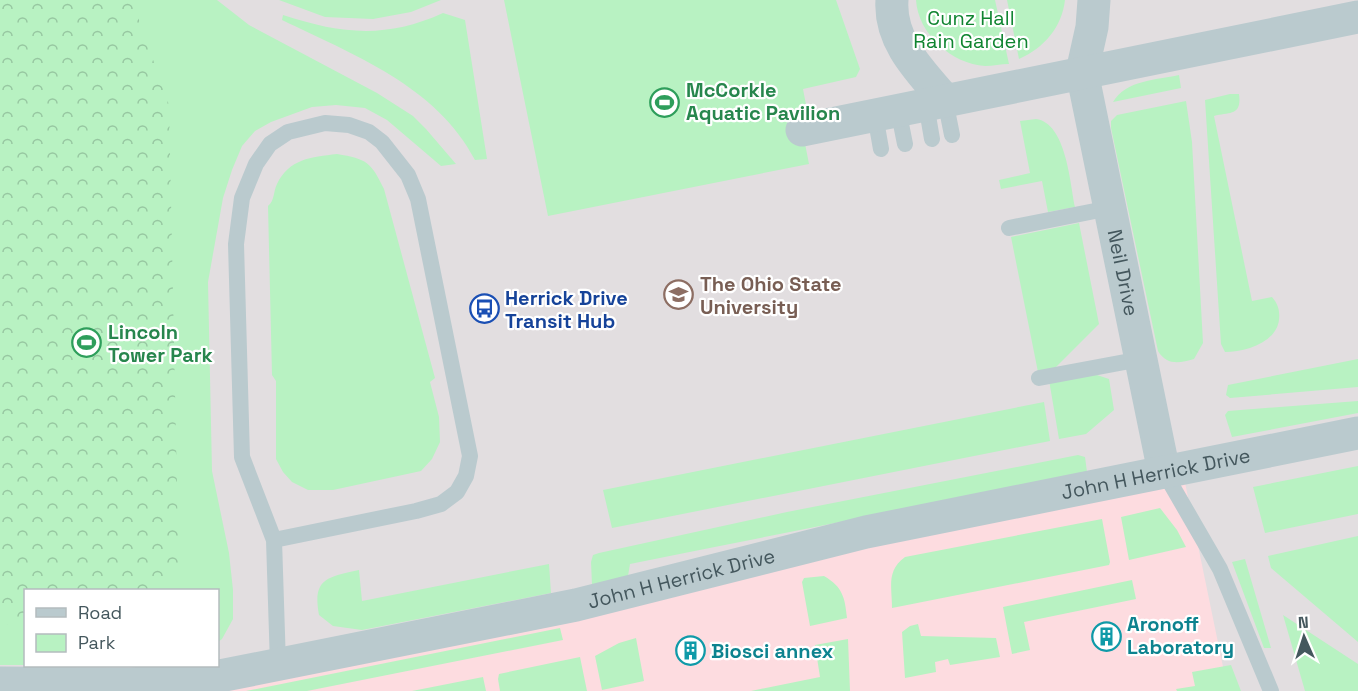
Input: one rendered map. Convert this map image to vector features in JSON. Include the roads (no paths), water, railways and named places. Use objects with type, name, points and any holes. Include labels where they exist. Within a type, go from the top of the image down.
[{"type":"street","points":[[892,0],[891,16],[907,56],[911,107]]},
{"type":"street","points":[[1082,72],[1092,27],[1094,0]]},
{"type":"street","points":[[802,130],[1358,17]]},
{"type":"street","name":"Neil Drive","points":[[1082,72],[1164,472]]},
{"type":"street","name":"John H Herrick Drive","points":[[0,683],[151,687],[220,676],[576,605],[866,532],[1358,433]]},
{"type":"lane","points":[[911,107],[952,135]]},
{"type":"lane","points":[[911,107],[932,139]]},
{"type":"lane","points":[[905,144],[911,107]]},
{"type":"lane","points":[[881,149],[911,107]]},
{"type":"lane","points":[[274,540],[441,504],[457,492],[466,476],[470,456],[418,199],[408,175],[382,142],[369,132],[349,124],[325,123],[308,126],[288,132],[270,144],[256,164],[242,198],[236,244],[242,457],[274,540],[278,665]]},
{"type":"lane","points":[[1009,228],[1110,208]]},
{"type":"lane","points":[[1039,378],[1141,359]]},
{"type":"lane","points":[[1164,472],[1220,569],[1271,691]]},
{"type":"place","name":"McCorkle Aquatic Pavilion","points":[[665,102]]},
{"type":"place","name":"The Ohio State University","points":[[679,295]]},
{"type":"place","name":"Herrick Drive Transit Hub","points":[[484,309]]},
{"type":"place","name":"Lincoln Tower Park","points":[[87,343]]},
{"type":"place","name":"Aronoff Laboratory","points":[[1106,636]]},
{"type":"place","name":"Biosci annex","points":[[690,651]]},
{"type":"park label","name":"Cunz Hall Rain Garden","points":[[971,30]]}]
